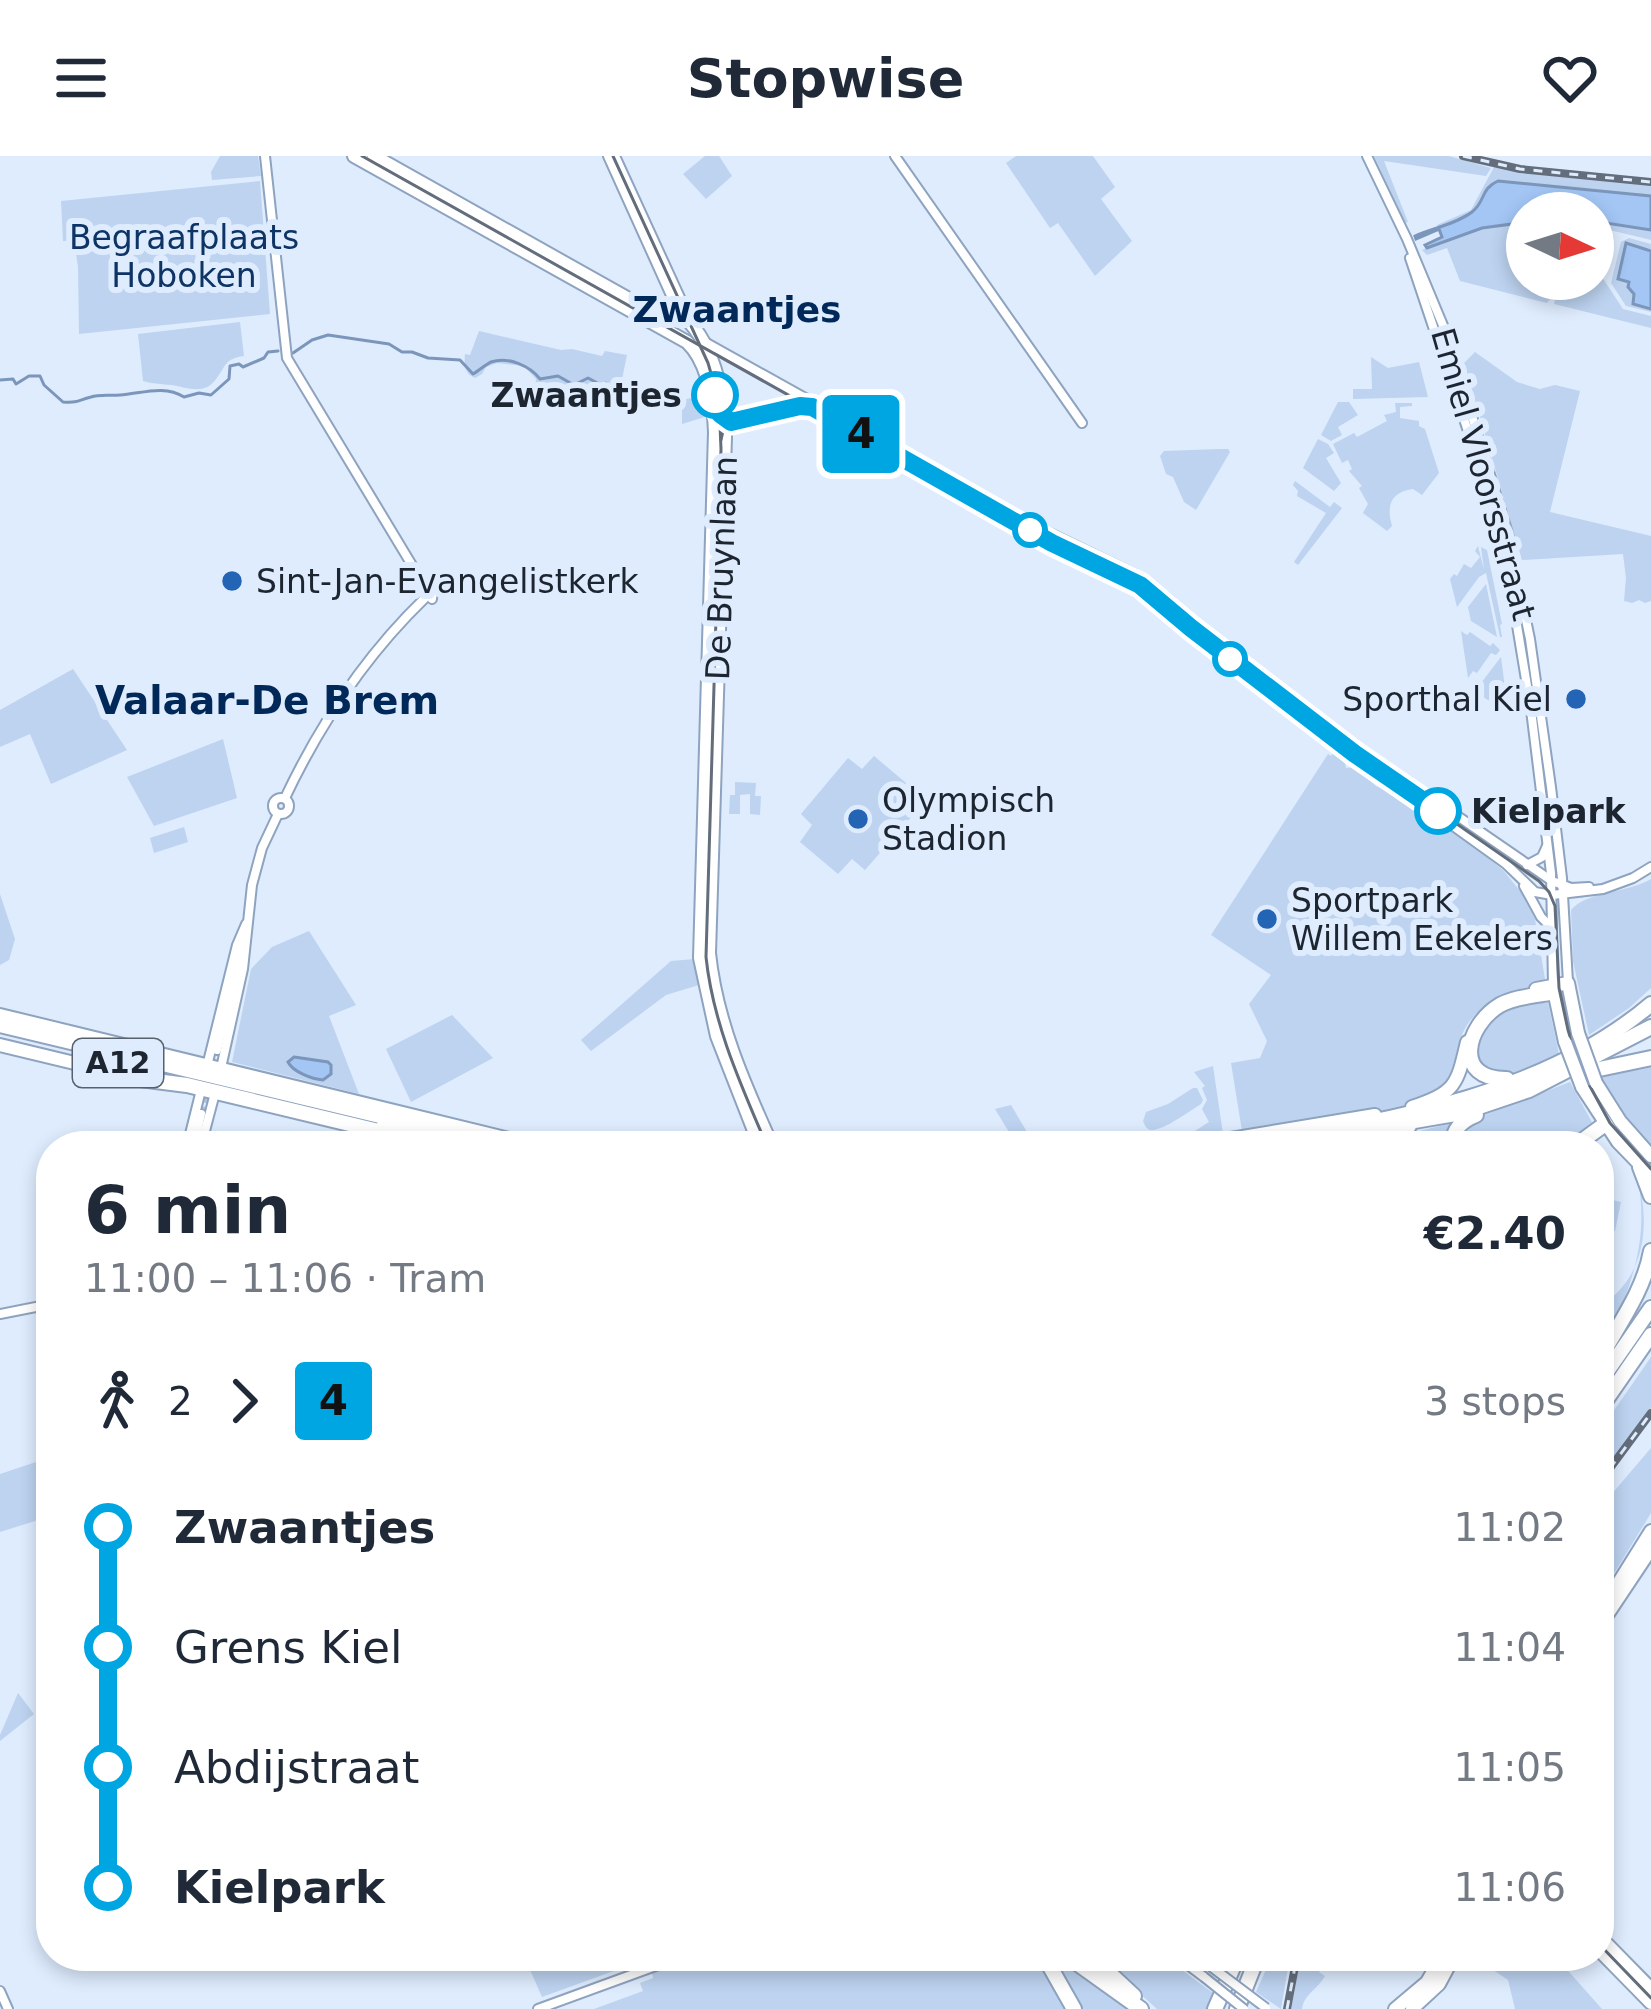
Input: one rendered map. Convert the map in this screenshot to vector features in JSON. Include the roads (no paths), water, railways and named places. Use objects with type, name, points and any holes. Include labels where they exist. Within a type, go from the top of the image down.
[{"type":"highway","points":[[1512,1081],[1491,1078],[1477,1069],[1470,1056],[1471,1040],[1484,1018],[1502,1004],[1559,988]]},
{"type":"highway","points":[[1312,1131],[1393,1118],[1512,1081],[1597,1042],[1651,1000]]},
{"type":"highway","name":"A12","points":[[1,1025],[388,1131]]},
{"type":"highway","points":[[1529,1090],[1651,1028]]},
{"type":"highway","name":"A12","points":[[0,1034],[421,1131]]},
{"type":"highway","points":[[1383,1131],[1651,1058]]},
{"type":"highway","points":[[140,1079],[410,1131]]},
{"type":"highway","points":[[1454,1131],[1467,1118],[1559,1082]]},
{"type":"highway","points":[[354,1119],[385,1114],[449,1123]]},
{"type":"highway","points":[[1340,1121],[1393,1118]]},
{"type":"highway","points":[[1359,1131],[1437,1118]]},
{"type":"highway","points":[[354,1119],[398,1131]]},
{"type":"highway","points":[[1600,1131],[1610,1124]]},
{"type":"highway","points":[[1647,1166],[1651,1196]]},
{"type":"highway","points":[[1614,1333],[1646,1275],[1651,1251]]},
{"type":"highway","points":[[1614,1361],[1651,1308]]},
{"type":"highway","points":[[1614,1388],[1651,1335]]},
{"type":"highway","points":[[1052,1971],[1074,2009]]},
{"type":"highway","points":[[1089,1971],[1143,2009]]},
{"type":"highway","points":[[1106,1971],[1143,2009]]},
{"type":"highway","points":[[1219,2009],[1235,1971]]},
{"type":"highway","points":[[1240,2009],[1253,1971]]},
{"type":"main road","points":[[354,156],[672,320]]},
{"type":"main road","points":[[374,156],[672,320],[698,344]]},
{"type":"main road","name":"De Bruynlaan","points":[[672,320],[691,322],[712,364],[720,424],[711,731]]},
{"type":"main road","points":[[711,731],[701,966],[718,1036],[754,1131]]},
{"type":"main road","points":[[711,731],[710,959],[734,1055],[766,1131]]},
{"type":"main road","points":[[1293,1131],[1412,1107],[1444,1094],[1458,1080],[1468,1036],[1487,1010],[1509,996],[1559,988],[1589,1085],[1610,1124],[1647,1166]]},
{"type":"main road","points":[[0,1015],[480,1131]]},
{"type":"main road","points":[[0,1045],[350,1131]]},
{"type":"main road","points":[[1614,1589],[1651,1531]]},
{"type":"main road","points":[[1614,1605],[1651,1550]]},
{"type":"main road","points":[[1614,1951],[1651,1989]]},
{"type":"main road","points":[[1614,1965],[1651,2003]]},
{"type":"main road","points":[[1395,2009],[1433,1971]]},
{"type":"main road","points":[[1412,2009],[1446,1971]]},
{"type":"street","points":[[217,1050],[255,871],[278,814],[289,808],[285,798],[347,689],[426,594],[286,356],[265,156]]},
{"type":"street","points":[[612,156],[672,320]]},
{"type":"street","points":[[895,156],[1082,423]]},
{"type":"street","points":[[1367,156],[1416,268]]},
{"type":"street","name":"Emiel Vloorsstraat","points":[[1416,268],[1502,545],[1522,648],[1552,880],[1559,892]]},
{"type":"street","name":"Emiel Vloorsstraat","points":[[1416,268],[1457,362],[1508,533],[1529,633],[1559,892]]},
{"type":"street","points":[[698,344],[1038,528],[1134,574],[1360,749],[1552,880]]},
{"type":"street","points":[[720,424],[802,408],[1049,546],[1133,585],[1268,693],[1500,859],[1535,892],[1603,889],[1651,867]]},
{"type":"street","points":[[1527,865],[1542,857],[1548,845]]},
{"type":"street","points":[[1517,874],[1550,927]]},
{"type":"street","points":[[1559,892],[1550,927],[1559,988]]},
{"type":"street","points":[[1559,892],[1559,988]]},
{"type":"street","points":[[214,1067],[243,969],[246,923]]},
{"type":"street","points":[[198,1131],[207,1095]]},
{"type":"street","points":[[197,1131],[201,1114]]},
{"type":"street","points":[[0,1314],[36,1307]]},
{"type":"street","points":[[538,2009],[642,1971]]},
{"type":"street","points":[[1196,1971],[1240,2009]]},
{"type":"street","points":[[1217,1971],[1268,2009]]},
{"type":"street","points":[[0,1991],[8,2009]]},
{"type":"waterway","points":[[293,353],[328,335],[389,344],[428,358],[460,360],[473,374],[504,360],[525,366],[540,379],[558,376],[574,385],[588,378],[603,386],[606,383]]},
{"type":"waterway","points":[[0,380],[13,379],[16,384],[40,376],[63,402],[152,391],[184,397],[211,395],[229,379],[230,366],[243,367],[278,351]]},
{"type":"tunnel","points":[[201,1114],[208,1087]]},
{"type":"tram line","points":[[362,156],[1052,543],[1145,588],[1356,754],[1539,881],[1555,906],[1559,988],[1580,1068],[1610,1123],[1651,1169]]},
{"type":"tram line","points":[[613,156],[708,363],[719,401],[706,957],[722,1030],[761,1131]]},
{"type":"tram line","name":"4","points":[[715,395],[720,414],[731,422],[812,407],[1052,543],[1128,578],[1355,754],[1438,811]]},
{"type":"tram line","points":[[721,440],[729,424],[813,407]]},
{"type":"tram line","points":[[1614,1960],[1651,1998]]},
{"type":"railway","points":[[1463,156],[1520,169],[1651,182]]},
{"type":"railway","points":[[1614,1463],[1651,1413]]},
{"type":"railway","points":[[1287,2009],[1294,1971]]},
{"type":"place","name":"Zwaantjes","points":[[715,395]]},
{"type":"place","name":"Sint-Jan-Evangelistkerk","points":[[232,581]]},
{"type":"place","name":"Sporthal Kiel","points":[[1576,699]]},
{"type":"place","name":"Kielpark","points":[[1438,811]]},
{"type":"place","name":"Olympisch Stadion","points":[[858,819]]},
{"type":"place","name":"Sportpark Willem Eekelers","points":[[1267,919]]},
{"type":"district","name":"Zwaantjes","points":[[737,309]]},
{"type":"district","name":"Valaar-De Brem","points":[[267,700]]},
{"type":"park label","name":"Begraafplaats Hoboken","points":[[184,256]]}]
